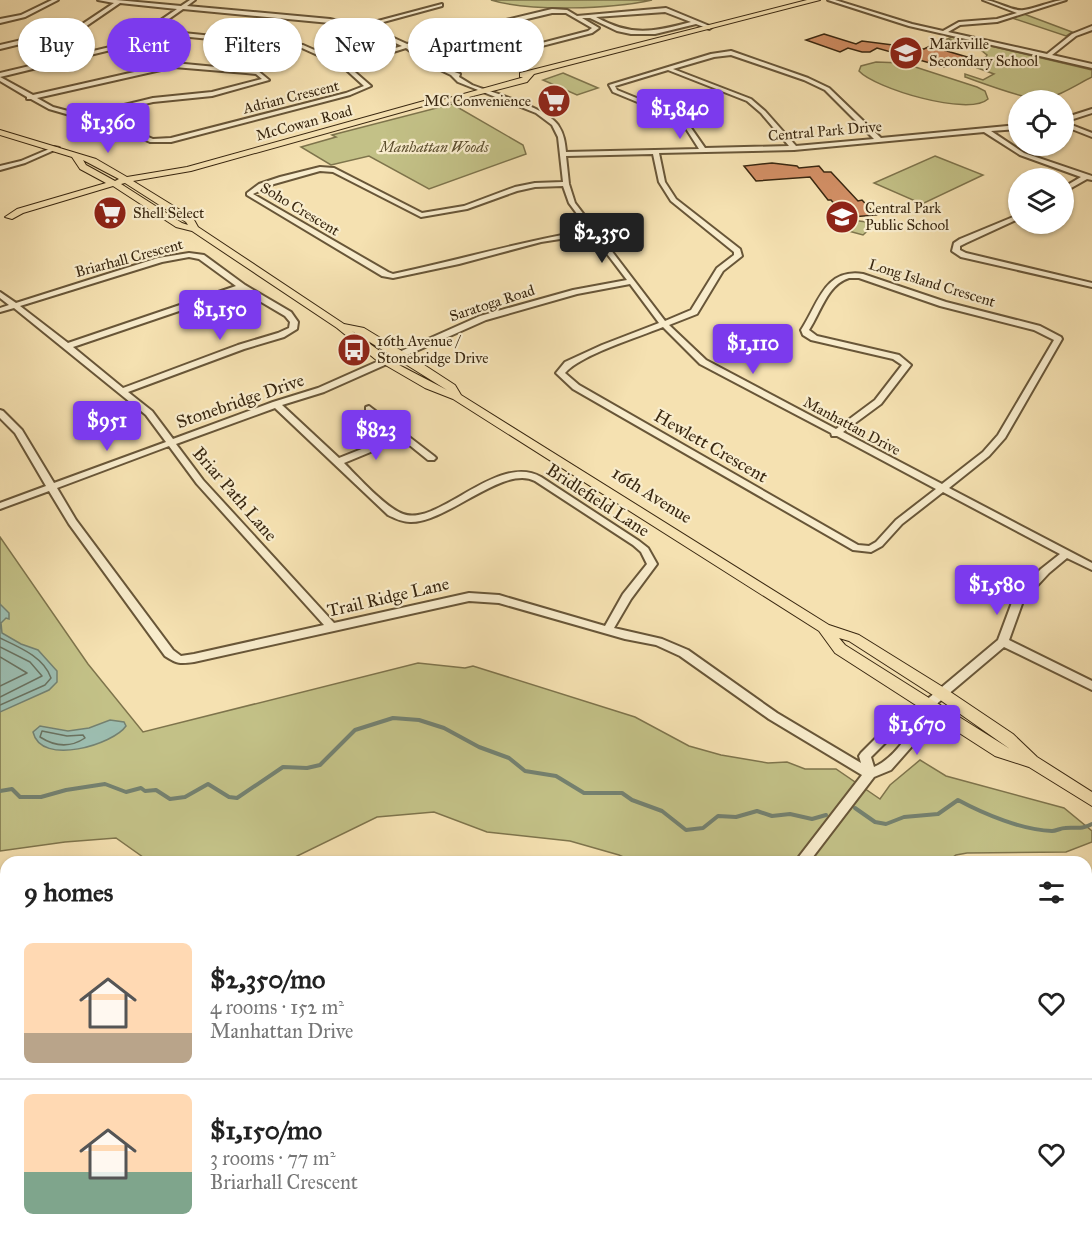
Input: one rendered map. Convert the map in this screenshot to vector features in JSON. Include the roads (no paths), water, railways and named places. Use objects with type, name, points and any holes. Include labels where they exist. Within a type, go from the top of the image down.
[{"type":"main road","name":"McCowan Road","points":[[5,218],[23,216],[126,185],[427,103],[442,102],[486,88],[524,80],[531,75],[798,2],[817,0]]},
{"type":"main road","name":"McCowan Road","points":[[427,103],[435,98],[474,87],[486,88]]},
{"type":"main road","name":"16th Avenue","points":[[0,132],[93,161],[179,225],[195,228],[341,326],[349,336],[388,361],[438,392],[457,397],[824,628],[854,638],[1008,738],[1032,761],[1090,799]]},
{"type":"main road","name":"16th Avenue","points":[[75,155],[83,167],[126,185]]},
{"type":"main road","name":"16th Avenue","points":[[341,326],[360,330],[451,387],[457,397]]},
{"type":"main road","name":"16th Avenue","points":[[824,628],[840,649],[1000,752],[1032,761]]},
{"type":"street","points":[[0,21],[23,16],[56,0]]},
{"type":"street","points":[[100,0],[314,19]]},
{"type":"street","name":"Adrian Crescent","points":[[166,18],[193,0]]},
{"type":"street","points":[[830,0],[882,17],[1092,66]]},
{"type":"street","points":[[841,0],[857,8]]},
{"type":"street","points":[[986,0],[1021,12]]},
{"type":"street","points":[[944,32],[959,24],[997,20],[1064,0]]},
{"type":"street","points":[[0,47],[80,28],[119,2]]},
{"type":"street","points":[[393,18],[440,5]]},
{"type":"street","points":[[578,17],[662,10],[709,27]]},
{"type":"street","points":[[396,49],[546,12],[562,11],[593,24],[596,30],[544,44]]},
{"type":"street","points":[[591,16],[628,33],[641,35],[696,22]]},
{"type":"street","points":[[1048,56],[1074,34],[1092,28]]},
{"type":"street","name":"Adrian Crescent","points":[[191,35],[297,46],[314,53]]},
{"type":"street","points":[[396,42],[406,46]]},
{"type":"street","name":"Adrian Crescent","points":[[0,77],[107,50]]},
{"type":"street","points":[[704,152],[687,126],[676,116],[615,91],[611,87],[614,84],[721,53],[738,55],[827,89],[879,140]]},
{"type":"street","points":[[29,98],[174,64],[246,70],[258,73],[266,80],[212,94],[153,100],[83,117]]},
{"type":"street","points":[[667,68],[749,100],[763,112],[794,148]]},
{"type":"street","name":"Adrian Crescent","points":[[0,77],[29,98],[51,108],[127,130],[152,141],[171,140],[366,88],[368,84],[353,72]]},
{"type":"street","points":[[448,72],[460,81],[474,87]]},
{"type":"street","name":"Manhattan Drive","points":[[453,74],[468,77],[503,100],[517,102],[538,112],[554,124],[561,137],[566,184],[572,203],[664,324],[703,362],[835,434],[1092,567]]},
{"type":"street","points":[[1074,118],[1092,111]]},
{"type":"street","points":[[1074,127],[1092,135]]},
{"type":"street","name":"Central Park Drive","points":[[562,153],[704,152],[794,148],[1008,128]]},
{"type":"street","points":[[986,130],[1022,154],[1089,177]]},
{"type":"street","points":[[0,168],[23,162],[56,148]]},
{"type":"street","points":[[656,152],[662,182],[673,200],[737,251],[738,256],[720,270],[694,312],[664,324]]},
{"type":"street","name":"Soho Crescent","points":[[566,184],[535,185],[515,189],[465,208],[421,215],[334,170],[327,169],[267,184],[255,188],[249,194],[330,243],[385,274],[393,276],[459,262],[541,240],[592,232]]},
{"type":"street","points":[[1074,185],[1089,177]]},
{"type":"street","points":[[1008,221],[957,244],[956,251],[964,255],[1092,285]]},
{"type":"street","name":"Briarhall Crescent","points":[[0,310],[184,255],[201,257],[242,287],[288,314],[294,322],[292,329],[281,336],[192,364],[122,391]]},
{"type":"street","name":"Long Island Crescent","points":[[835,434],[878,402],[907,365],[896,357],[814,338],[806,333],[805,330],[826,292],[841,277],[860,276],[943,304],[1037,328],[1056,336],[1056,344],[1002,436],[986,454],[942,489]]},
{"type":"street","name":"Saratoga Road","points":[[388,361],[483,318],[576,292],[632,281]]},
{"type":"street","points":[[67,346],[242,287]]},
{"type":"street","name":"Briar Path Lane","points":[[0,294],[149,413],[213,497],[332,628]]},
{"type":"street","name":"Hewlett Crescent","points":[[664,324],[568,364],[560,373],[576,387],[856,548],[871,549],[899,522],[942,489]]},
{"type":"street","name":"Stonebridge Drive","points":[[0,506],[276,404],[321,390],[388,361]]},
{"type":"street","name":"Bridlefield Lane","points":[[276,404],[391,513],[402,518],[413,519],[508,477],[521,474],[538,479],[636,543],[650,557],[652,564],[649,571],[627,597],[608,630]]},
{"type":"street","points":[[369,409],[431,458]]},
{"type":"street","name":"Trail Ridge Lane","points":[[0,413],[19,432],[76,529],[175,658],[187,660],[469,597],[499,599],[658,642],[684,653],[773,716],[870,774]]},
{"type":"street","points":[[338,462],[402,436]]},
{"type":"street","points":[[870,774],[865,756],[899,722],[928,705],[1003,642],[1018,600],[1044,571],[1066,554]]},
{"type":"street","points":[[1003,642],[1092,686]]},
{"type":"street","points":[[806,856],[870,774],[887,767],[917,733],[928,705]]},
{"type":"water","points":[[0,604],[9,613],[9,619],[6,618],[1,623],[2,633],[21,644],[38,650],[57,671],[57,682],[49,690],[0,712]]},
{"type":"water","points":[[110,720],[124,722],[126,726],[108,739],[78,749],[49,748],[39,743],[33,732],[40,726],[68,731],[89,728]]},
{"type":"waterway","points":[[0,791],[12,789],[20,797],[41,797],[66,790],[105,784],[126,792],[141,788],[145,791],[156,790],[170,799],[185,797],[208,784],[229,797],[237,798],[283,767],[307,768],[320,765],[355,730],[393,718],[419,720],[444,728],[479,747],[509,758],[525,771],[556,776],[584,793],[622,793],[632,800],[662,811],[686,830],[703,828],[718,816],[736,817],[757,811],[772,816],[790,814],[812,819],[826,815]]},
{"type":"waterway","points":[[855,808],[875,822],[886,824],[904,817],[938,814],[958,800],[979,811],[1028,828],[1052,831],[1063,828],[1082,828],[1092,824]]},
{"type":"place","name":"Markville Secondary School","points":[[906,53]]},
{"type":"place","name":"MC Convenience","points":[[554,101]]},
{"type":"place","name":"Shell Select","points":[[110,213]]},
{"type":"place","name":"Central Park Public School","points":[[842,217]]},
{"type":"place","name":"16th Avenue / Stonebridge Drive","points":[[354,350]]},
{"type":"park label","name":"Manhattan Woods","points":[[434,147]]}]
